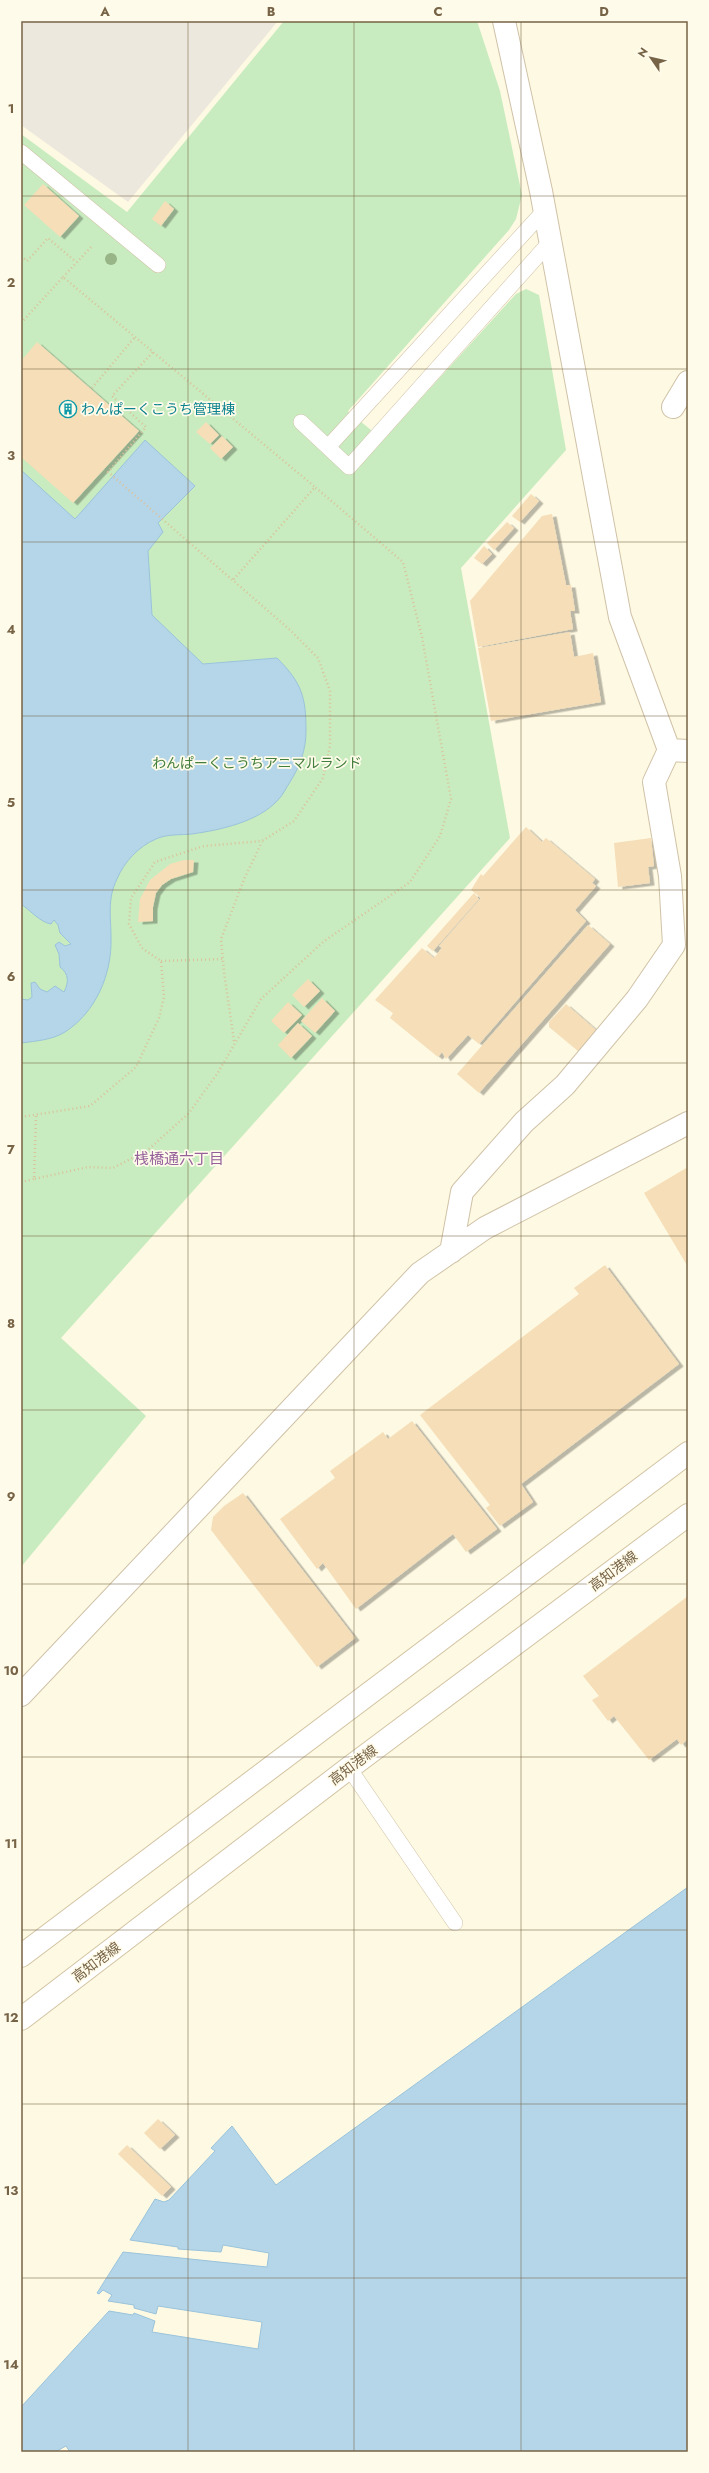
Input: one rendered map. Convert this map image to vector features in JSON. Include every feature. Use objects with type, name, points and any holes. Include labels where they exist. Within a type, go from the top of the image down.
[{"type":"street","points":[[451,1252],[462,1192],[524,1122],[565,1085],[637,999],[674,945],[670,876],[654,782],[678,751],[620,617],[541,191],[504,21]]},
{"type":"street","points":[[674,407],[688,382]]},
{"type":"street","points":[[21,1695],[420,1272],[485,1228],[688,1122]]},
{"type":"street","points":[[21,1956],[688,1453]]},
{"type":"street","name":"高知港線","points":[[21,2019],[349,1768],[688,1514]]},
{"type":"lane","points":[[21,152],[158,265]]},
{"type":"lane","points":[[328,447],[544,210]]},
{"type":"lane","points":[[301,422],[349,467],[550,242]]},
{"type":"lane","points":[[349,1768],[454,1923]]},
{"type":"path","points":[[21,323],[111,225]]},
{"type":"path","points":[[21,256],[27,261],[48,238],[76,262]]},
{"type":"path","points":[[21,1182],[88,1167],[113,1168],[148,1150],[189,1113],[217,1074],[261,999],[323,942],[410,882],[440,836],[451,799],[422,637],[403,562],[63,277]]},
{"type":"path","points":[[92,388],[135,337]]},
{"type":"path","points":[[153,352],[112,396],[146,427],[108,472],[289,629],[318,658],[330,691],[330,746],[323,778],[294,821],[262,841],[204,846],[155,862],[131,898],[129,924],[142,948],[161,961],[223,959]]},
{"type":"path","points":[[233,580],[315,487]]},
{"type":"path","points":[[235,1042],[223,959],[222,939],[245,877],[262,841]]},
{"type":"path","points":[[21,1117],[36,1116],[90,1106],[136,1067],[159,1018],[164,997],[161,961]]},
{"type":"path","points":[[34,1179],[36,1116]]},
{"type":"shaded area","points":[[21,21],[278,21],[128,202],[21,125]]},
{"type":"green space","name":"わんぱーくこうちアニマルランド","points":[[284,21],[477,21],[500,91],[522,195],[516,219],[509,230],[348,411],[383,440],[516,294],[526,289],[539,295],[566,450],[461,568],[510,838],[61,1338],[146,1416],[21,1567],[21,134],[127,212]]},
{"type":"water","points":[[145,440],[195,486],[158,523],[163,532],[148,551],[152,615],[203,664],[277,658],[292,675],[301,691],[306,719],[304,751],[294,776],[278,800],[270,808],[238,824],[192,834],[160,837],[138,850],[133,855],[120,873],[114,886],[110,908],[111,952],[109,965],[100,991],[93,1003],[76,1024],[60,1035],[38,1041],[21,1043],[21,999],[28,1000],[32,997],[31,983],[35,982],[40,989],[47,992],[55,986],[64,992],[67,985],[67,975],[60,967],[59,954],[55,945],[59,942],[65,946],[71,944],[60,933],[58,925],[54,920],[51,924],[47,923],[21,904],[21,470],[75,519]]},
{"type":"water","points":[[688,1887],[688,2452],[70,2452],[66,2446],[55,2452],[21,2452],[21,2407],[109,2311],[133,2315],[134,2313],[155,2321],[152,2332],[258,2349],[262,2322],[158,2306],[156,2314],[134,2308],[134,2305],[108,2301],[112,2295],[103,2290],[99,2294],[97,2293],[123,2252],[267,2267],[269,2253],[223,2245],[221,2252],[178,2249],[178,2247],[130,2240],[155,2199],[164,2202],[169,2200],[215,2151],[211,2148],[232,2126],[276,2185]]},
{"type":"building","points":[[43,184],[79,216],[60,237],[24,205]]},
{"type":"building","points":[[165,201],[174,209],[161,226],[152,219]]},
{"type":"building","name":"わんぱーくこうち管理棟","points":[[37,342],[139,431],[73,503],[21,457],[21,361]]},
{"type":"building","points":[[206,422],[219,435],[210,444],[196,432]]},
{"type":"building","points":[[222,436],[233,447],[221,459],[210,448]]},
{"type":"building","points":[[531,494],[539,501],[520,522],[512,516]]},
{"type":"building","points":[[552,514],[566,585],[571,585],[575,611],[570,611],[573,629],[478,647],[470,601],[542,516]]},
{"type":"building","points":[[507,522],[514,528],[494,550],[487,543]]},
{"type":"building","points":[[484,546],[492,554],[482,564],[474,558]]},
{"type":"building","points":[[570,632],[574,657],[593,653],[601,702],[491,721],[478,648]]},
{"type":"building","points":[[526,827],[542,842],[546,838],[595,879],[592,883],[596,886],[575,910],[586,921],[479,1044],[468,1035],[446,1059],[442,1052],[438,1057],[390,1018],[393,1013],[375,1000],[422,948],[434,958],[442,948],[439,946],[481,898],[471,890],[481,874],[483,876]]},
{"type":"building","points":[[651,838],[654,866],[648,867],[650,883],[618,887],[614,843]]},
{"type":"building","points":[[184,860],[194,860],[193,872],[171,879],[162,885],[156,893],[153,907],[153,921],[138,922],[140,899],[150,880],[170,864]]},
{"type":"building","points":[[474,893],[479,899],[433,951],[427,946]]},
{"type":"building","points":[[588,925],[610,944],[479,1093],[457,1074]]},
{"type":"building","points":[[308,979],[320,991],[304,1007],[292,995]]},
{"type":"building","points":[[322,998],[335,1011],[315,1033],[301,1021]]},
{"type":"building","points":[[288,1002],[302,1015],[284,1033],[271,1021]]},
{"type":"building","points":[[566,1004],[596,1030],[578,1051],[549,1027],[549,1022]]},
{"type":"building","points":[[298,1023],[312,1036],[291,1058],[278,1045]]},
{"type":"building","points":[[688,1167],[688,1267],[644,1193]]},
{"type":"building","points":[[605,1265],[679,1364],[521,1484],[533,1502],[500,1526],[486,1508],[490,1505],[420,1415],[579,1294],[574,1288]]},
{"type":"building","points":[[412,1421],[497,1529],[466,1552],[453,1534],[356,1609],[323,1563],[317,1569],[280,1519],[335,1478],[330,1471],[383,1432],[388,1439]]},
{"type":"building","points":[[243,1493],[355,1638],[317,1667],[211,1530],[213,1517],[224,1506]]},
{"type":"building","points":[[688,1596],[688,1739],[681,1745],[677,1739],[649,1760],[614,1716],[608,1721],[592,1700],[599,1696],[583,1676]]},
{"type":"building","points":[[158,2119],[175,2135],[160,2149],[144,2133]]},
{"type":"building","points":[[127,2145],[171,2187],[162,2196],[118,2154]]},
{"type":"place","name":"わんぱーくこうち管理棟","points":[[68,409]]},
{"type":"district","name":"桟橋通六丁目","points":[[179,1159]]}]
